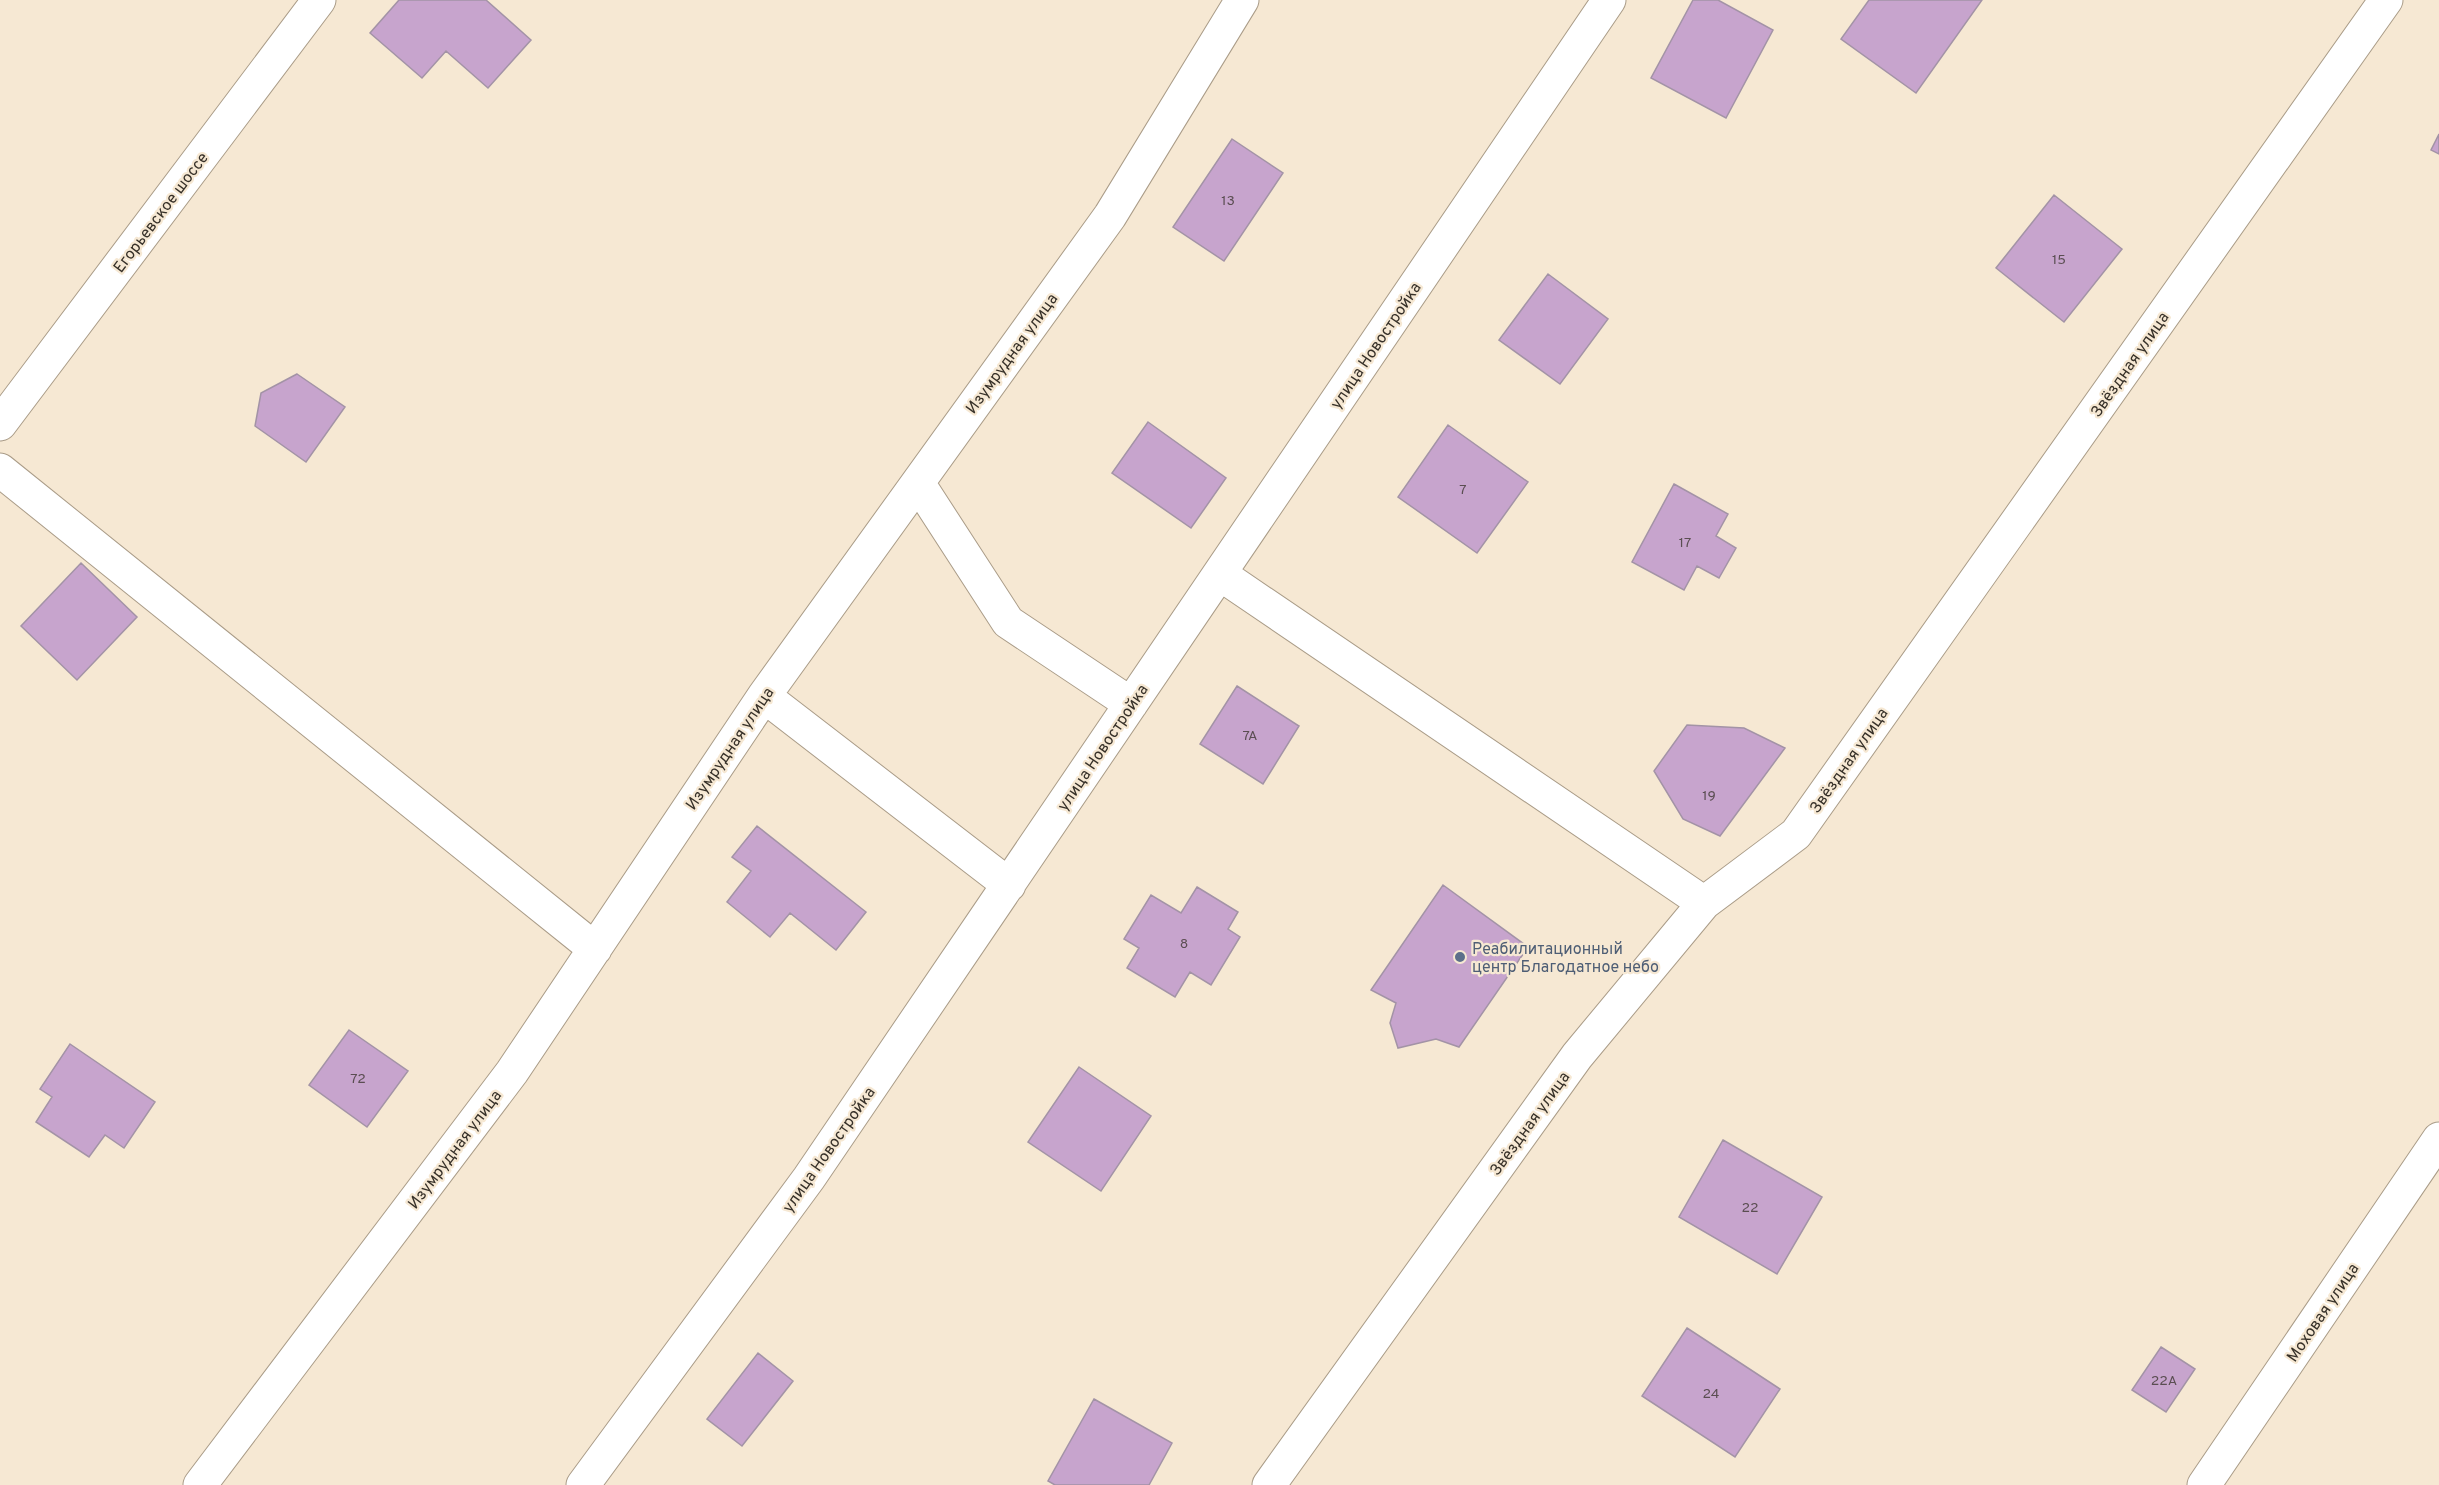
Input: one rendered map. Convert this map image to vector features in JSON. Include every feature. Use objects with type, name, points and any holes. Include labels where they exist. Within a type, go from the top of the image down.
[{"type":"street","name":"Егорьевское шоссе","points":[[0,424],[319,0]]},
{"type":"street","name":"Изумрудная улица","points":[[200,1485],[512,1072],[764,696],[1110,216],[1242,0]]},
{"type":"street","name":"улица Новостройка","points":[[583,1485],[809,1178],[1609,0]]},
{"type":"street","name":"Звёздная улица","points":[[1269,1485],[1577,1056],[1704,903],[1796,834],[2386,0]]},
{"type":"street","points":[[0,470],[595,949]]},
{"type":"street","points":[[918,483],[1008,622],[1131,704]]},
{"type":"street","points":[[1220,574],[1704,903]]},
{"type":"street","points":[[764,696],[1008,885]]},
{"type":"street","name":"Моховая улица","points":[[2204,1485],[2439,1139]]},
{"type":"building","points":[[399,0],[486,0],[531,40],[488,88],[446,51],[422,78],[370,33]]},
{"type":"building","points":[[1693,0],[1718,0],[1773,30],[1726,118],[1651,78]]},
{"type":"building","points":[[1869,0],[1982,0],[1916,93],[1841,39]]},
{"type":"building","points":[[2439,134],[2439,154],[2431,150]]},
{"type":"building","points":[[1232,139],[1283,173],[1224,261],[1173,227]]},
{"type":"building","points":[[2054,195],[2122,249],[2064,322],[1996,268]]},
{"type":"building","points":[[1548,274],[1608,319],[1560,384],[1499,340]]},
{"type":"building","points":[[297,374],[345,407],[306,462],[255,426],[261,393]]},
{"type":"building","points":[[1148,422],[1226,478],[1191,528],[1112,473]]},
{"type":"building","points":[[1448,425],[1528,482],[1477,553],[1398,497]]},
{"type":"building","points":[[1674,484],[1728,514],[1716,536],[1736,548],[1719,578],[1697,566],[1684,590],[1632,562]]},
{"type":"building","points":[[81,563],[137,617],[77,680],[21,626]]},
{"type":"building","points":[[1237,686],[1299,726],[1263,784],[1200,744]]},
{"type":"building","points":[[1687,725],[1744,728],[1785,748],[1720,836],[1683,819],[1654,771]]},
{"type":"building","points":[[757,826],[866,912],[836,950],[790,913],[770,937],[727,902],[751,871],[732,857]]},
{"type":"building","points":[[1443,885],[1528,947],[1459,1047],[1436,1039],[1398,1048],[1390,1023],[1396,1003],[1371,990]]},
{"type":"building","points":[[1197,887],[1238,912],[1228,929],[1240,937],[1211,985],[1190,972],[1175,997],[1127,968],[1139,948],[1124,939],[1151,895],[1181,913]]},
{"type":"building","points":[[349,1030],[408,1071],[367,1127],[309,1085]]},
{"type":"building","points":[[70,1044],[155,1102],[124,1148],[105,1135],[89,1157],[36,1122],[52,1097],[40,1089]]},
{"type":"building","points":[[1079,1067],[1151,1116],[1101,1191],[1028,1142]]},
{"type":"building","points":[[1723,1140],[1822,1197],[1777,1274],[1679,1217]]},
{"type":"building","points":[[1687,1328],[1780,1389],[1735,1457],[1642,1396]]},
{"type":"building","points":[[2161,1347],[2195,1369],[2166,1412],[2132,1390]]},
{"type":"building","points":[[758,1353],[793,1381],[742,1446],[707,1419]]},
{"type":"building","points":[[1094,1399],[1172,1443],[1149,1485],[1055,1485],[1048,1481]]},
{"type":"place","name":"Реабилитационный центр Благодатное небо","points":[[1460,957]]}]
